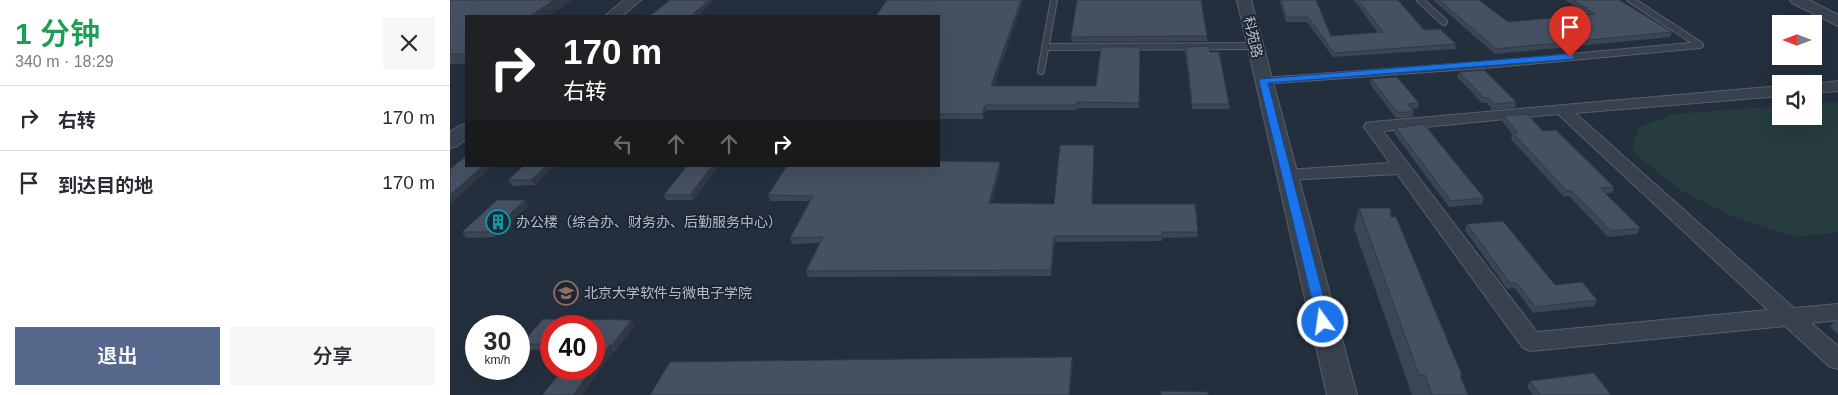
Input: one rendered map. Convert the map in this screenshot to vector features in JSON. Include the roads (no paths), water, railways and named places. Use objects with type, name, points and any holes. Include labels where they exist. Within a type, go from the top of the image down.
[{"type":"street","points":[[614,15],[634,0]]},
{"type":"street","name":"科苑路","points":[[1244,0],[1342,395]]},
{"type":"street","points":[[1797,0],[1838,21]]},
{"type":"street","points":[[1812,0],[1838,14]]},
{"type":"street","points":[[1822,87],[1838,86]]},
{"type":"street","points":[[1772,92],[1372,127],[1531,342],[1838,312]]},
{"type":"street","points":[[1562,109],[1730,264],[1838,360]]},
{"type":"street","points":[[450,142],[465,131]]},
{"type":"street","points":[[1287,175],[1402,168]]},
{"type":"lane","points":[[1041,71],[1054,0]]},
{"type":"lane","points":[[1420,0],[1444,22]]},
{"type":"lane","points":[[1263,81],[1496,64],[1700,45],[1631,0]]},
{"type":"lane","points":[[1045,47],[1255,46]]},
{"type":"place","name":"办公楼（综合办、财务办、后勤服务中心）","points":[[498,222]]},
{"type":"place","name":"北京大学软件与微电子学院","points":[[566,293]]}]
